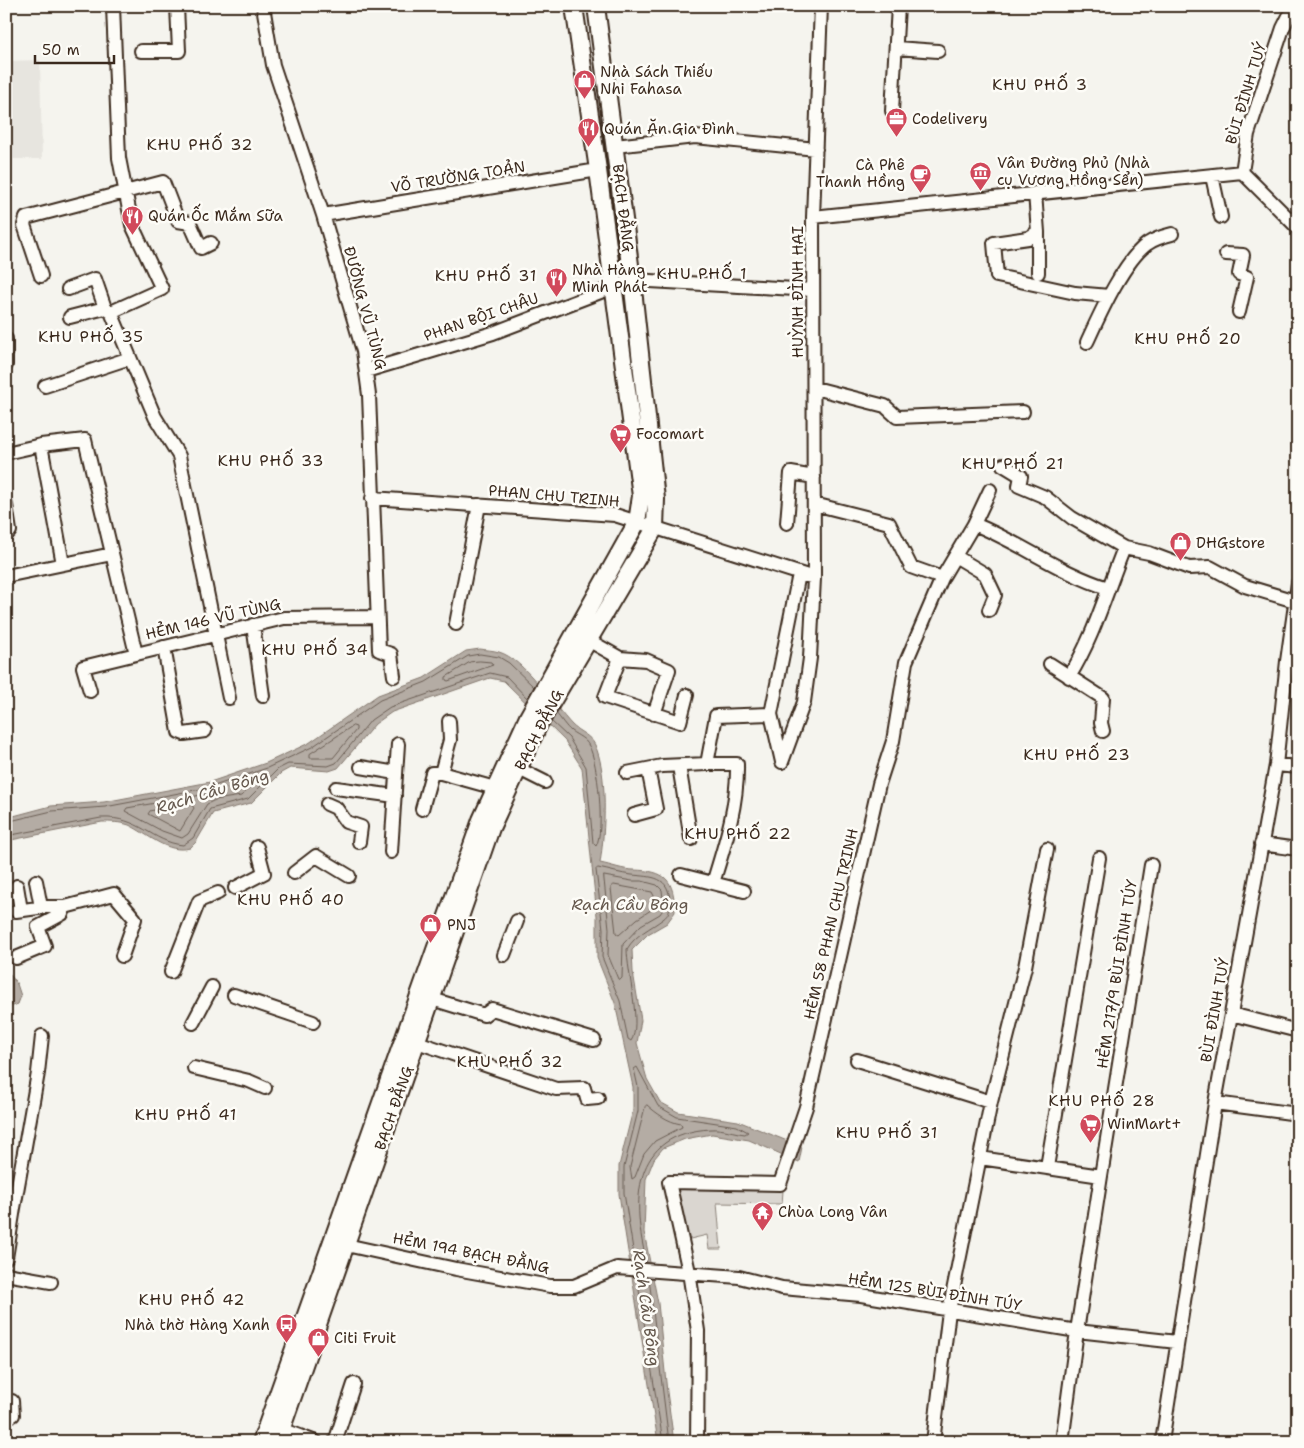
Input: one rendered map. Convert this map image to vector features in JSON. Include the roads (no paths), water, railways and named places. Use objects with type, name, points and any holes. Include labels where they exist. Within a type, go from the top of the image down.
[{"type":"main road","name":"BẠCH ĐẰNG","points":[[261,1442],[338,1242],[410,1040],[480,820],[495,788],[553,686],[637,522],[641,496],[598,170],[574,6]]},
{"type":"main road","name":"BẠCH ĐẰNG","points":[[553,686],[588,640],[655,528],[656,499],[632,280],[596,6]]},
{"type":"main road","name":"BẠCH ĐẰNG","points":[[410,1040],[432,998],[492,828],[519,768],[534,721]]},
{"type":"main road","name":"BẠCH ĐẰNG","points":[[279,1435],[338,1242]]},
{"type":"street","points":[[70,317],[108,310],[162,289],[132,225],[119,158],[112,6]]},
{"type":"street","points":[[141,51],[179,51],[177,6]]},
{"type":"street","name":"ĐƯỜNG VŨ TÙNG","points":[[263,6],[273,66],[323,215],[356,327],[366,371],[369,395],[379,650],[391,654],[394,676]]},
{"type":"street","name":"HUỲNH ĐÌNH HAI","points":[[771,714],[782,762],[804,702],[808,684],[814,578],[815,388],[813,217],[821,6]]},
{"type":"street","points":[[892,111],[898,6]]},
{"type":"street","name":"BÙI ĐÌNH TUÝ","points":[[1242,172],[1248,134],[1283,28],[1289,16],[1298,10]]},
{"type":"street","points":[[896,48],[938,51]]},
{"type":"street","points":[[615,146],[694,137],[816,149]]},
{"type":"street","name":"VÕ TRƯỜNG TOẢN","points":[[323,215],[598,170]]},
{"type":"street","points":[[813,217],[1242,172],[1298,228]]},
{"type":"street","points":[[1212,176],[1221,217]]},
{"type":"street","points":[[40,276],[24,225],[26,218],[125,190],[163,182],[178,221],[190,223],[201,248],[211,243]]},
{"type":"street","points":[[1035,194],[1038,232],[1038,273]]},
{"type":"street","points":[[1038,232],[1028,238],[994,243],[997,276],[1075,292],[1109,296]]},
{"type":"street","points":[[1087,342],[1109,296],[1136,255],[1148,244],[1172,234]]},
{"type":"street","points":[[1226,254],[1243,256],[1239,274],[1247,277],[1238,312]]},
{"type":"street","points":[[68,289],[95,279],[155,417],[179,456],[229,698]]},
{"type":"street","name":"PHAN BỘI CHÂU","points":[[366,371],[492,333],[632,280],[813,290]]},
{"type":"street","points":[[6,339],[7,365]]},
{"type":"street","points":[[44,386],[130,358]]},
{"type":"street","points":[[815,388],[885,406],[897,417],[1023,412]]},
{"type":"street","points":[[6,453],[42,445],[85,440],[136,654]]},
{"type":"street","points":[[42,445],[63,564]]},
{"type":"street","points":[[1003,465],[1021,476],[1018,486],[1045,496],[1072,518],[1124,548],[1149,553],[1190,568],[1210,568],[1245,586],[1295,601]]},
{"type":"street","points":[[787,523],[791,473],[814,476]]},
{"type":"street","name":"HẺM 58 PHAN CHU TRINH","points":[[689,1272],[669,1182],[780,1184],[803,1115],[879,784],[893,741],[906,662],[942,578],[974,524],[990,490]]},
{"type":"street","name":"PHAN CHU TRINH","points":[[372,498],[615,515],[814,578]]},
{"type":"street","points":[[814,504],[889,523],[911,567],[942,578]]},
{"type":"street","points":[[6,505],[10,529],[6,535]]},
{"type":"street","points":[[456,624],[479,505]]},
{"type":"street","points":[[974,524],[992,531],[1081,579],[1108,588]]},
{"type":"street","points":[[1069,678],[1099,621],[1108,588],[1124,548]]},
{"type":"street","points":[[6,576],[112,554]]},
{"type":"street","points":[[955,556],[985,574],[995,595],[989,610]]},
{"type":"street","points":[[707,764],[716,716],[771,714],[799,574]]},
{"type":"street","name":"BÙI ĐÌNH TUÝ","points":[[1162,1442],[1215,1103],[1276,766],[1298,583]]},
{"type":"street","name":"HẺM 146 VŨ TÙNG","points":[[90,691],[83,667],[284,618],[378,617]]},
{"type":"street","points":[[253,625],[263,696]]},
{"type":"street","points":[[588,640],[620,658],[646,660],[669,670],[654,714]]},
{"type":"street","points":[[164,647],[179,732],[184,734],[205,731]]},
{"type":"street","points":[[620,658],[605,697],[680,722],[687,695]]},
{"type":"street","points":[[1050,664],[1069,678],[1103,698],[1101,723],[1103,731]]},
{"type":"street","points":[[441,772],[450,740],[449,721]]},
{"type":"street","points":[[392,852],[398,744]]},
{"type":"street","points":[[627,773],[679,766],[737,764],[737,783],[730,824],[713,883]]},
{"type":"street","points":[[679,766],[691,839]]},
{"type":"street","points":[[1276,766],[1298,767]]},
{"type":"street","points":[[362,767],[396,773]]},
{"type":"street","points":[[519,768],[545,782]]},
{"type":"street","points":[[634,815],[656,809],[648,769]]},
{"type":"street","points":[[422,809],[432,773],[441,772],[495,788]]},
{"type":"street","points":[[336,788],[395,796]]},
{"type":"street","points":[[327,804],[336,808],[346,822],[361,827],[359,842]]},
{"type":"street","points":[[1262,844],[1298,850]]},
{"type":"street","points":[[235,888],[264,873],[257,848]]},
{"type":"street","points":[[933,1442],[949,1311],[991,1102],[1025,967],[1047,849]]},
{"type":"street","points":[[294,873],[316,856],[349,876]]},
{"type":"street","points":[[1046,1167],[1099,858]]},
{"type":"street","name":"HẺM 217/9 BÙI ĐÌNH TÚY","points":[[1062,1442],[1077,1331],[1151,865]]},
{"type":"street","points":[[681,875],[744,891]]},
{"type":"street","points":[[36,881],[41,907]]},
{"type":"street","points":[[17,886],[19,911],[41,907],[65,907],[114,894],[135,919],[122,956]]},
{"type":"street","points":[[171,972],[199,901],[218,893]]},
{"type":"street","points":[[16,958],[44,946],[38,927],[62,914],[65,907]]},
{"type":"street","points":[[504,955],[517,921]]},
{"type":"street","points":[[193,1022],[212,987]]},
{"type":"street","points":[[234,994],[313,1022]]},
{"type":"street","points":[[432,998],[484,1016],[492,1009],[594,1040]]},
{"type":"street","points":[[1231,1014],[1298,1031]]},
{"type":"street","points":[[6,1258],[10,1208],[38,1073],[42,1036]]},
{"type":"street","points":[[410,1040],[556,1089],[584,1088],[587,1099],[598,1098]]},
{"type":"street","points":[[857,1060],[991,1102]]},
{"type":"street","points":[[194,1068],[249,1081],[265,1088]]},
{"type":"street","points":[[1215,1103],[1298,1114]]},
{"type":"street","points":[[980,1158],[1101,1176]]},
{"type":"street","name":"HẺM 194 BẠCH ĐẰNG","points":[[338,1242],[456,1269],[550,1286],[574,1286],[617,1268]]},
{"type":"street","name":"HẺM 125 BÙI ĐÌNH TÚY","points":[[617,1268],[739,1276],[782,1288],[860,1295],[1077,1331],[1177,1342]]},
{"type":"street","points":[[689,1272],[698,1331],[697,1442]]},
{"type":"street","points":[[6,1274],[51,1282]]},
{"type":"street","points":[[335,1442],[354,1384]]},
{"type":"street","points":[[6,1401],[12,1401],[12,1415]]},
{"type":"street","points":[[279,1435],[316,1442]]},
{"type":"water","name":"Rạch Cầu Bông","points":[[492,650],[509,656],[528,673],[572,725],[595,745],[604,787],[604,820],[600,863],[626,869],[654,872],[661,875],[670,884],[673,892],[675,912],[667,923],[648,934],[632,950],[633,972],[641,1020],[637,1043],[647,1079],[660,1102],[678,1112],[738,1121],[802,1147],[799,1162],[749,1140],[712,1134],[685,1139],[663,1148],[654,1159],[646,1179],[644,1232],[658,1303],[674,1442],[658,1442],[619,1194],[619,1166],[633,1110],[633,1087],[615,1003],[597,958],[597,916],[582,768],[565,741],[504,681],[490,678],[392,712],[375,724],[338,768],[329,771],[290,768],[281,773],[251,803],[213,813],[196,842],[190,848],[182,849],[166,846],[129,825],[112,822],[102,822],[6,841],[6,818],[51,806],[104,802],[210,782],[266,763],[309,743],[378,695],[424,678],[466,651]]},
{"type":"water","points":[[6,969],[17,984],[21,996],[18,1004],[13,1006],[6,1004]]},
{"type":"place","name":"Nhà Sách Thiếu Nhi Fahasa","points":[[584,100]]},
{"type":"place","name":"Codelivery","points":[[896,138]]},
{"type":"place","name":"Quán Ăn Gia Đình","points":[[588,148]]},
{"type":"place","name":"Vân Đường Phủ (Nhà cụ Vương Hồng Sển)","points":[[981,191]]},
{"type":"place","name":"Cà Phê Thanh Hồng","points":[[921,193]]},
{"type":"place","name":"Quán Ốc Mắm Sữa","points":[[132,235]]},
{"type":"place","name":"Nhà Hàng Minh Phát","points":[[556,298]]},
{"type":"place","name":"Focomart","points":[[620,453]]},
{"type":"place","name":"DHGstore","points":[[1180,562]]},
{"type":"place","name":"PNJ","points":[[431,944]]},
{"type":"place","name":"WinMart+","points":[[1091,1143]]},
{"type":"place","name":"Chùa Long Vân","points":[[762,1231]]},
{"type":"place","name":"Nhà thờ Hàng Xanh","points":[[286,1344]]},
{"type":"place","name":"Citi Fruit","points":[[318,1357]]},
{"type":"district","name":"KHU PHỐ 3","points":[[1040,84]]},
{"type":"district","name":"KHU PHỐ 32","points":[[200,144]]},
{"type":"district","name":"KHU PHỐ 1","points":[[702,273]]},
{"type":"district","name":"KHU PHỐ 31","points":[[486,275]]},
{"type":"district","name":"KHU PHỐ 35","points":[[91,336]]},
{"type":"district","name":"KHU PHỐ 20","points":[[1188,338]]},
{"type":"district","name":"KHU PHỐ 33","points":[[271,460]]},
{"type":"district","name":"KHU PHỐ 21","points":[[1013,463]]},
{"type":"district","name":"KHU PHỐ 34","points":[[315,649]]},
{"type":"district","name":"KHU PHỐ 23","points":[[1077,754]]},
{"type":"district","name":"KHU PHỐ 22","points":[[738,833]]},
{"type":"district","name":"KHU PHỐ 40","points":[[291,899]]},
{"type":"district","name":"KHU PHỐ 32","points":[[510,1061]]},
{"type":"district","name":"KHU PHỐ 28","points":[[1102,1100]]},
{"type":"district","name":"KHU PHỐ 41","points":[[186,1114]]},
{"type":"district","name":"KHU PHỐ 31","points":[[887,1132]]},
{"type":"district","name":"KHU PHỐ 42","points":[[192,1299]]}]
